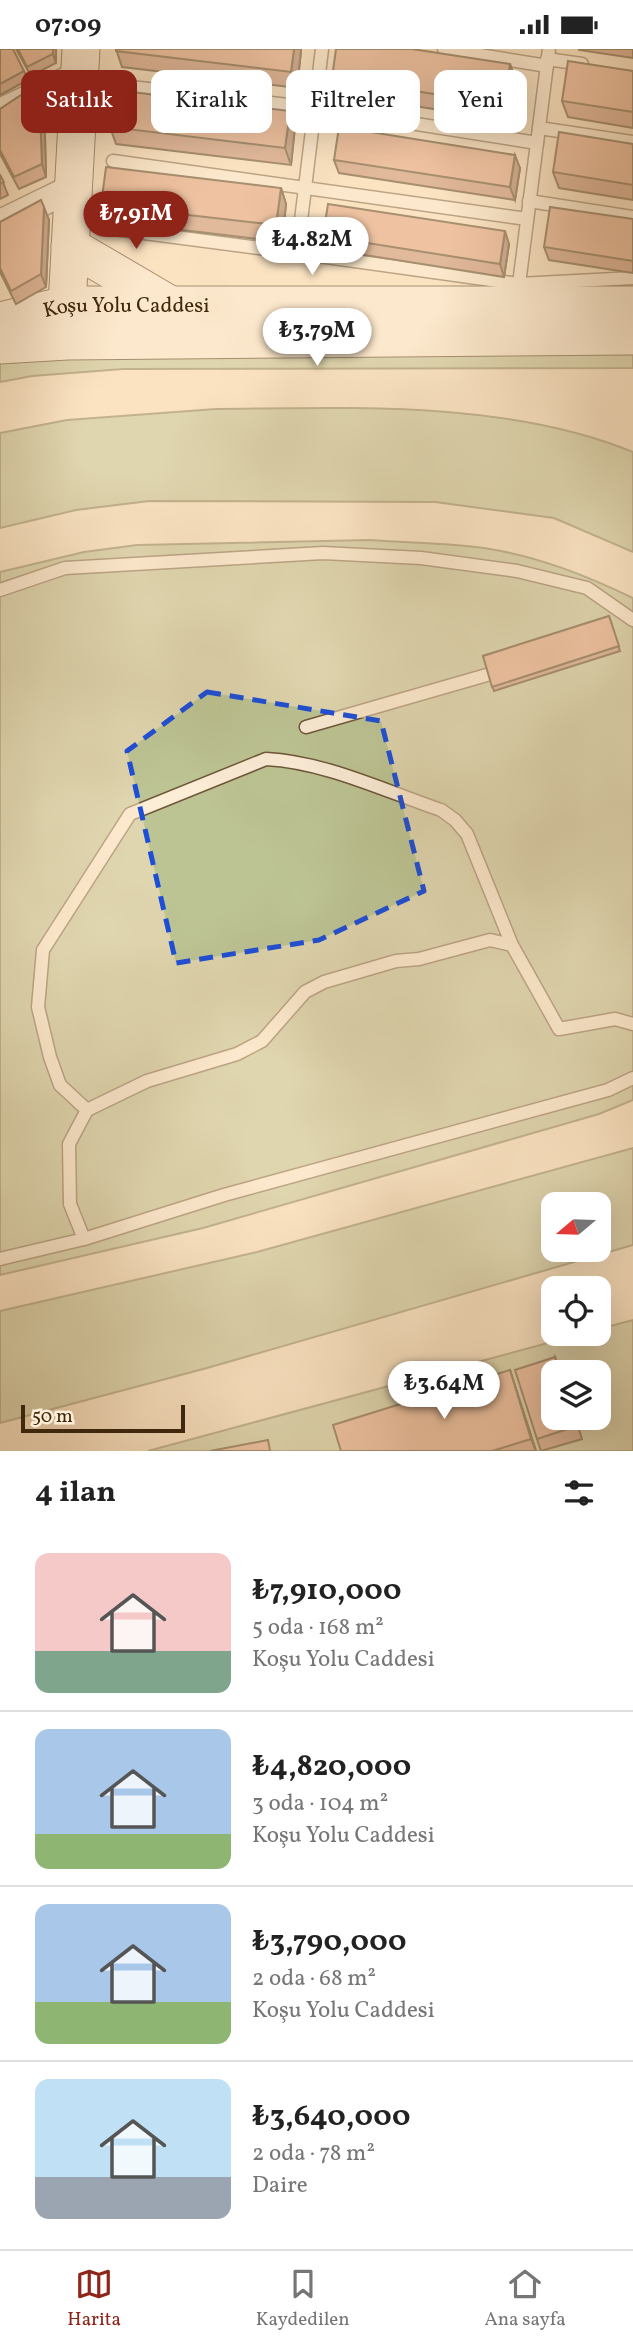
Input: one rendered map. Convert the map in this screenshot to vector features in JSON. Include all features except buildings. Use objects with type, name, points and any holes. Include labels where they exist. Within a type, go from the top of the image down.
[{"type":"main road","points":[[80,62],[66,314],[74,335],[99,341]]},
{"type":"main road","points":[[70,246],[173,306]]},
{"type":"main road","name":"Koşu Yolu Caddesi","points":[[0,321],[173,306],[633,305]]},
{"type":"main road","points":[[0,345],[66,314]]},
{"type":"main road","name":"Koşu Yolu Caddesi","points":[[0,345],[99,341],[633,336]]},
{"type":"street","points":[[0,112],[80,62]]},
{"type":"street","points":[[0,223],[72,188]]},
{"type":"lane","points":[[320,70],[323,49]]},
{"type":"lane","points":[[444,49],[548,58],[596,67]]},
{"type":"lane","points":[[519,284],[548,58]]},
{"type":"lane","points":[[137,88],[286,105]]},
{"type":"lane","points":[[420,125],[537,143]]},
{"type":"lane","points":[[539,128],[633,142]]},
{"type":"lane","points":[[297,253],[312,133]]},
{"type":"lane","points":[[113,161],[305,185],[527,219]]},
{"type":"lane","points":[[529,201],[633,216]]},
{"type":"lane","points":[[106,228],[519,284],[633,278]]},
{"type":"lane","points":[[0,590],[65,568],[323,552],[421,558],[517,571],[587,588],[633,620]]},
{"type":"lane","points":[[306,727],[519,665]]},
{"type":"lane","points":[[87,1110],[60,1085],[50,1057],[38,1007],[43,950],[130,814],[266,759],[289,760],[441,810],[455,820],[467,834],[512,945],[559,1029],[615,1019],[633,1024]]},
{"type":"lane","points":[[84,1239],[70,1204],[69,1144],[87,1110],[147,1081],[237,1054],[262,1041],[305,992],[324,982],[396,961],[419,959],[490,940],[512,945]]},
{"type":"lane","points":[[0,1259],[84,1239],[224,1195],[608,1090],[633,1078]]},
{"type":"highlighted area","points":[[207,692],[381,721],[424,891],[319,940],[176,963],[127,751]]},
{"type":"green space","points":[[633,341],[633,368],[123,369],[32,376],[0,382],[0,358]]},
{"type":"green space","points":[[374,408],[428,411],[534,423],[584,435],[633,452],[633,552],[554,518],[435,502],[149,501],[76,510],[0,528],[0,433],[67,420],[216,409]]},
{"type":"green space","points":[[370,540],[456,545],[523,556],[560,567],[633,598],[633,1100],[599,1114],[203,1228],[0,1275],[0,572],[84,552],[137,545]]},
{"type":"green space","points":[[633,1148],[633,1245],[611,1251],[611,1192],[541,1192],[541,1262],[574,1262],[207,1368],[0,1423],[0,1311],[257,1252]]},
{"type":"green space","points":[[633,1320],[633,1451],[148,1451],[541,1345],[611,1346],[611,1326]]}]
